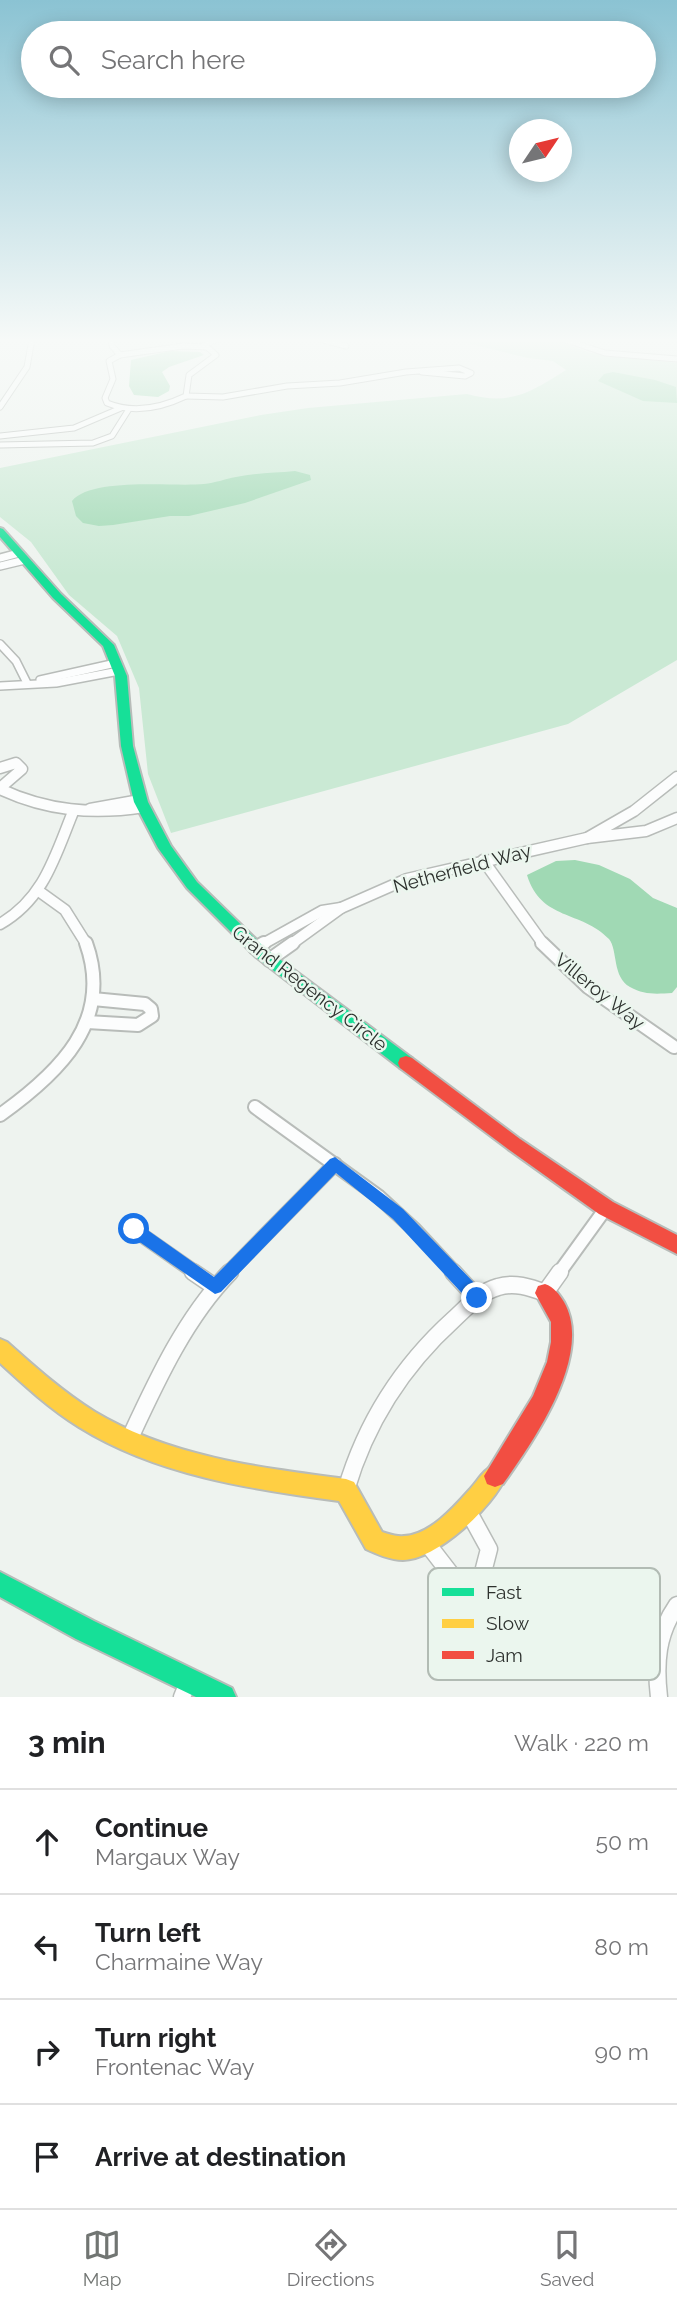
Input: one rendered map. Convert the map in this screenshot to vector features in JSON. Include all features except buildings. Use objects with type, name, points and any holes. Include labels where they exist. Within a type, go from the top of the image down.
[{"type":"street","points":[[0,436],[74,428],[97,418]]},
{"type":"street","points":[[0,445],[93,443],[112,436],[124,418]]},
{"type":"street","name":"Grand Regency Circle","points":[[0,531],[57,596],[99,634],[118,667],[127,746],[142,804],[165,848],[192,885],[255,948],[492,1128],[606,1209],[677,1245]]},
{"type":"street","points":[[0,558],[22,556]]},
{"type":"street","points":[[0,566],[22,556]]},
{"type":"street","points":[[0,644],[16,661],[30,683]]},
{"type":"street","points":[[0,686],[57,682],[118,667]]},
{"type":"street","points":[[0,768],[11,763],[22,767],[20,772],[0,789],[37,806],[72,812],[110,812],[142,804]]},
{"type":"street","name":"Netherfield Way","points":[[587,838],[634,811],[677,777]]},
{"type":"street","points":[[0,924],[31,904],[40,892],[72,812]]},
{"type":"street","name":"Netherfield Way","points":[[270,960],[341,908],[407,879],[587,838],[646,831],[677,818]]},
{"type":"street","name":"Villeroy Way","points":[[483,860],[530,929],[558,960],[611,1004],[676,1048]]},
{"type":"street","points":[[0,1115],[52,1075],[72,1049],[87,1021],[93,999],[94,972],[88,946],[62,906],[40,892]]},
{"type":"street","name":"Netherfield Way","points":[[255,948],[322,911],[341,908]]},
{"type":"street","points":[[87,1021],[138,1025],[152,1017],[151,1009],[145,1004],[93,999]]},
{"type":"street","points":[[255,1107],[335,1164],[398,1214],[477,1298]]},
{"type":"street","points":[[129,1440],[162,1370],[215,1287],[335,1164]]},
{"type":"street","points":[[545,1293],[606,1209]]},
{"type":"street","points":[[134,1229],[215,1287]]},
{"type":"street","points":[[522,1284],[545,1293],[561,1318],[561,1346],[554,1371],[530,1425],[496,1475],[466,1507],[425,1541],[407,1548],[374,1541],[346,1490],[351,1470],[373,1420],[404,1370],[432,1337],[477,1298],[498,1287],[522,1284]]},
{"type":"street","points":[[0,1349],[43,1388],[100,1427],[129,1440],[176,1459],[221,1471],[346,1490]]},
{"type":"street","points":[[466,1507],[489,1549],[484,1568]]},
{"type":"street","points":[[425,1541],[446,1568]]},
{"type":"street","points":[[0,1584],[85,1630],[220,1696]]},
{"type":"street","points":[[660,1644],[668,1616],[677,1605]]},
{"type":"street","points":[[182,1697],[189,1680]]},
{"type":"shaded area","points":[[245,418],[677,418],[677,660],[568,724],[171,833],[148,774],[139,688],[117,636],[69,595],[31,542],[0,517],[0,468]]},
{"type":"shaded area","points":[[295,471],[310,475],[311,480],[245,503],[189,516],[99,526],[83,523],[76,516],[72,501],[82,494],[114,486],[204,484],[243,476]]},
{"type":"shaded area","points":[[575,860],[599,865],[630,879],[653,898],[677,908],[677,987],[672,993],[645,993],[624,983],[609,939],[586,923],[552,908],[533,890],[527,875],[556,861]]},
{"type":"traffic: fast","points":[[0,531],[57,596],[108,645],[121,676],[127,746],[141,802],[165,848],[192,885],[261,953],[406,1063]]},
{"type":"traffic: fast","points":[[0,1584],[85,1630],[223,1697]]},
{"type":"traffic: slow","points":[[0,1349],[75,1411],[131,1442],[190,1463],[252,1477],[346,1490],[374,1541],[390,1546],[406,1548],[431,1538],[456,1520],[495,1476]]},
{"type":"traffic: jam","points":[[406,1063],[514,1144],[606,1208],[677,1245]]},
{"type":"traffic: jam","points":[[495,1476],[541,1404],[557,1362],[561,1322],[557,1310],[545,1293]]},
{"type":"route","points":[[134,1229],[215,1287],[335,1164],[378,1196],[415,1230],[477,1298]]}]
